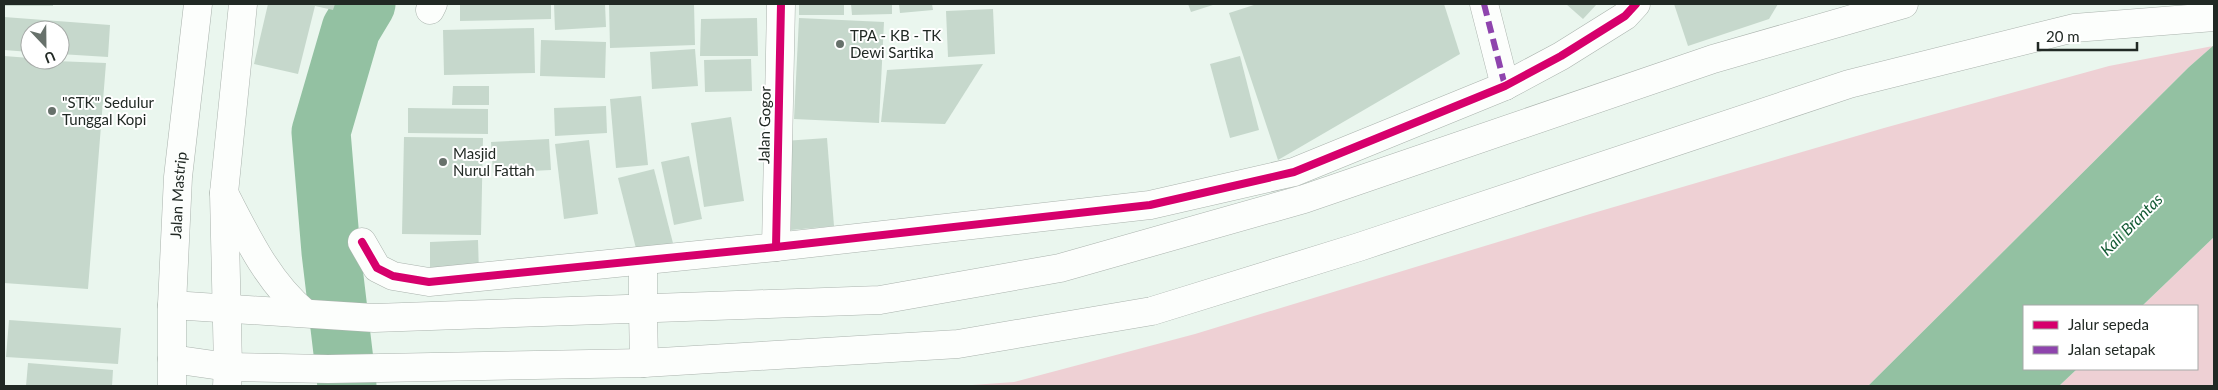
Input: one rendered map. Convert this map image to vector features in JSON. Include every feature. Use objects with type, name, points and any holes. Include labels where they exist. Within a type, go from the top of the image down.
[{"type":"main road","name":"Jalan Mastrip","points":[[172,386],[172,305],[178,177],[198,4]]},
{"type":"main road","points":[[227,377],[224,193],[243,4]]},
{"type":"main road","name":"Jalan Gogor","points":[[776,248],[781,4]]},
{"type":"main road","points":[[1484,4],[1505,86]]},
{"type":"main road","points":[[362,242],[377,268],[393,276],[429,282],[776,248],[1150,205],[1294,172],[1505,86],[1561,56],[1625,16],[1636,4]]},
{"type":"main road","points":[[172,305],[374,318],[643,310],[880,300],[1060,268],[1304,199],[1713,59],[1904,4]]},
{"type":"main road","points":[[172,359],[227,377],[313,375],[374,368],[644,363],[958,344],[1152,311],[1359,247],[1849,84],[2074,28],[2214,16]]},
{"type":"main road","points":[[224,193],[267,273],[286,297],[314,314]]},
{"type":"main road","points":[[643,260],[644,363]]},
{"type":"shaded area","points":[[2213,46],[2189,67],[1868,386],[958,386],[1014,382],[1195,334],[1590,214],[1884,128],[2109,66]]},
{"type":"shaded area","points":[[2214,237],[2214,386],[2059,386],[2076,370],[2198,370],[2198,305],[2143,305]]},
{"type":"water","name":"Kali Brantas","points":[[2214,45],[2214,237],[2143,305],[2023,305],[2023,370],[2076,370],[2059,386],[1868,386],[2189,67]]},
{"type":"building","points":[[4,4],[53,4],[53,6],[4,6]]},
{"type":"building","points":[[268,4],[335,4],[333,10],[315,6],[298,74],[254,64]]},
{"type":"building","points":[[460,4],[551,4],[551,19],[460,21]]},
{"type":"building","points":[[554,4],[605,4],[606,27],[555,30]]},
{"type":"building","points":[[609,4],[694,4],[695,45],[610,48]]},
{"type":"building","points":[[799,4],[844,4],[844,15],[799,15]]},
{"type":"building","points":[[851,4],[892,4],[892,14],[852,15]]},
{"type":"building","points":[[899,4],[932,4],[933,10],[900,13]]},
{"type":"building","points":[[1188,4],[1216,4],[1191,12]]},
{"type":"building","points":[[1257,4],[1444,4],[1460,54],[1278,160],[1229,13]]},
{"type":"building","points":[[1566,4],[1597,4],[1583,19]]},
{"type":"building","points":[[1674,4],[1778,4],[1769,19],[1688,46]]},
{"type":"building","points":[[993,9],[995,54],[948,57],[946,11]]},
{"type":"building","points":[[4,17],[44,20],[20,20],[20,51],[4,50]]},
{"type":"building","points":[[757,18],[758,56],[700,56],[701,19]]},
{"type":"building","points":[[799,18],[884,22],[879,123],[794,119]]},
{"type":"building","points":[[70,22],[110,25],[108,57],[70,55]]},
{"type":"building","points":[[534,28],[535,73],[444,75],[443,30]]},
{"type":"building","points":[[541,40],[606,42],[605,78],[540,76]]},
{"type":"building","points":[[695,49],[698,86],[652,89],[650,52]]},
{"type":"building","points":[[4,56],[20,57],[20,70],[70,70],[70,62],[106,63],[88,289],[4,283]]},
{"type":"building","points":[[1240,56],[1259,130],[1230,138],[1210,64]]},
{"type":"building","points":[[751,59],[752,91],[705,92],[704,60]]},
{"type":"building","points":[[983,64],[945,124],[881,122],[887,70]]},
{"type":"building","points":[[453,86],[489,86],[489,105],[452,105]]},
{"type":"building","points":[[641,96],[648,165],[616,168],[610,99]]},
{"type":"building","points":[[606,106],[607,133],[555,136],[554,108]]},
{"type":"building","points":[[408,108],[488,109],[488,134],[408,133]]},
{"type":"building","points":[[731,117],[744,201],[704,207],[691,123]]},
{"type":"building","points":[[404,137],[483,138],[481,235],[402,234]]},
{"type":"building","points":[[827,138],[834,226],[791,230],[784,141]]},
{"type":"building","points":[[549,139],[551,170],[493,173],[491,142]]},
{"type":"building","points":[[589,140],[598,214],[564,219],[555,144]]},
{"type":"building","points":[[689,156],[702,219],[674,225],[661,162]]},
{"type":"building","points":[[654,169],[675,251],[639,260],[618,178]]},
{"type":"building","points":[[478,240],[479,274],[430,276],[430,242]]},
{"type":"building","points":[[9,320],[121,328],[118,364],[6,357]]},
{"type":"building","points":[[28,363],[113,370],[112,386],[26,386]]},
{"type":"waterway","points":[[347,386],[331,252],[321,132],[351,29],[366,4]]},
{"type":"marked path","points":[[1484,4],[1505,86]]},
{"type":"cycle path","points":[[776,247],[781,4]]},
{"type":"cycle path","points":[[362,242],[377,268],[393,276],[429,282],[776,247],[1150,205],[1294,172],[1505,86],[1561,56],[1625,16],[1636,4]]},
{"type":"place","name":"TPA - KB - TK Dewi Sartika","points":[[840,44]]},
{"type":"place","name":"\"STK\" Sedulur Tunggal Kopi","points":[[52,111]]},
{"type":"place","name":"Masjid Nurul Fattah","points":[[443,162]]}]
